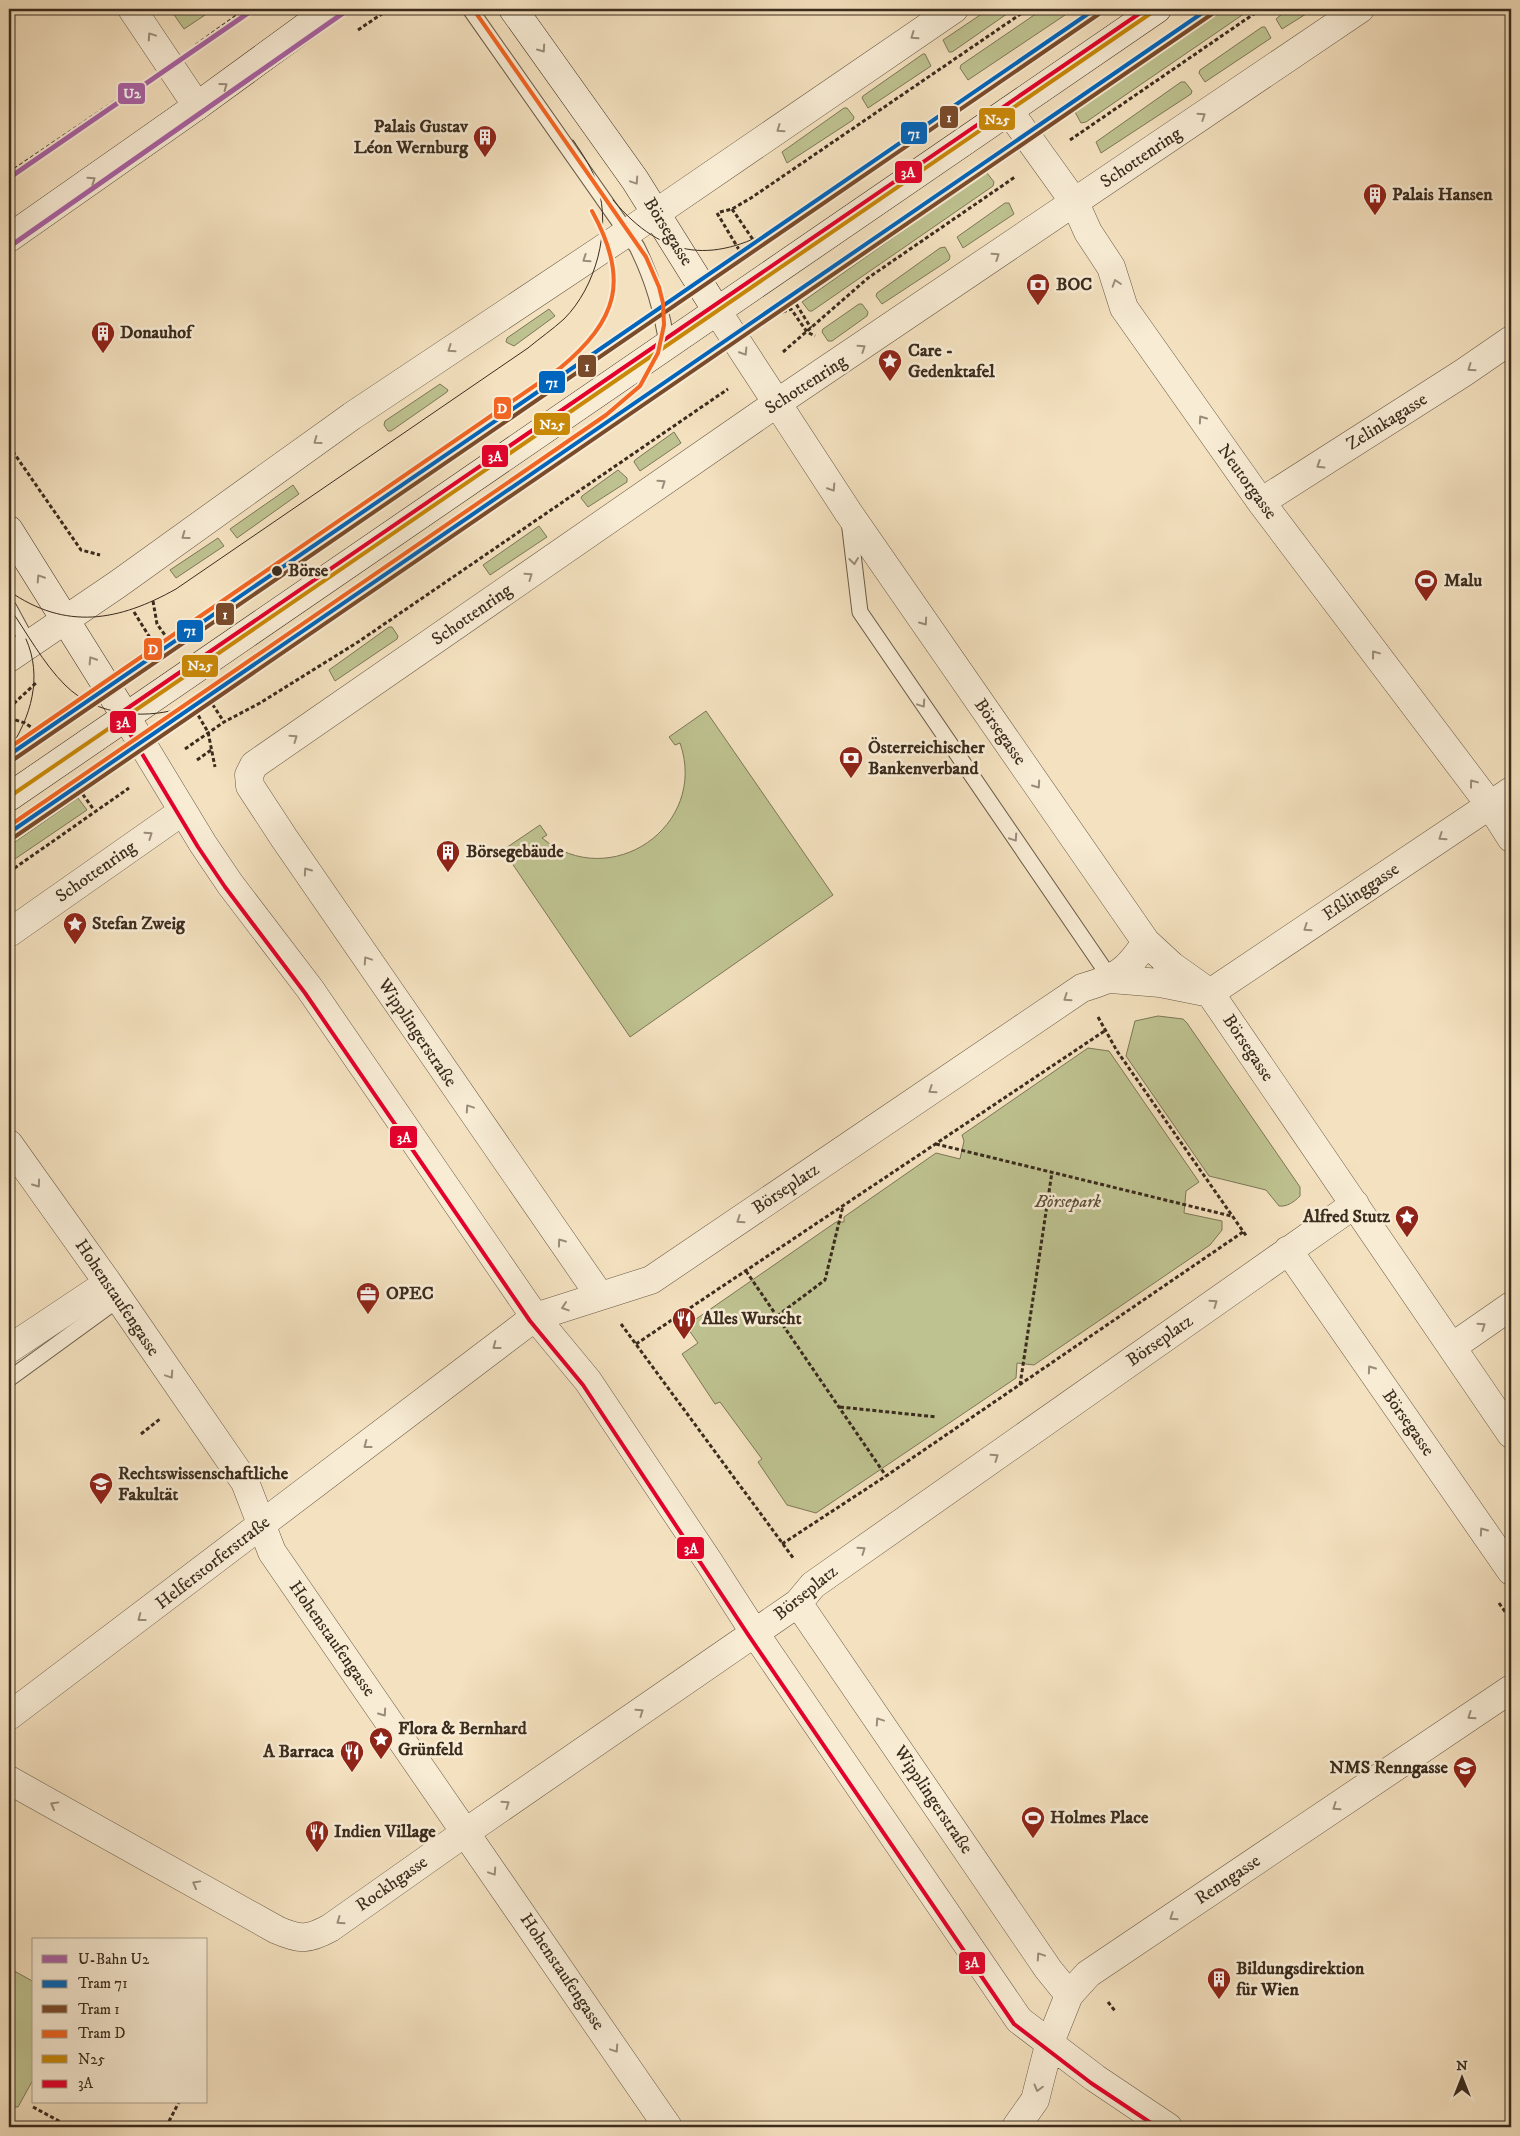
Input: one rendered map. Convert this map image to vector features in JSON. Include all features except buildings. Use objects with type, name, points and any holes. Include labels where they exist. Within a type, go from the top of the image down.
[{"type":"street","points":[[132,9],[197,106]]},
{"type":"street","points":[[9,238],[197,106],[330,9]]},
{"type":"street","name":"Börsegasse","points":[[514,9],[661,221],[717,311],[848,512],[1146,942],[1172,966],[1210,993],[1511,1434]]},
{"type":"street","points":[[19,652],[118,584],[352,416],[627,232],[661,221],[954,9]]},
{"type":"street","points":[[9,797],[1157,9]]},
{"type":"street","name":"Schottenring","points":[[254,766],[777,403],[1360,9]]},
{"type":"street","name":"Neutorgasse","points":[[1009,111],[1075,203],[1088,232],[1111,267],[1124,308],[1261,502],[1500,798],[1511,838]]},
{"type":"street","name":"Zelinkagasse","points":[[1261,502],[1463,373],[1511,340]]},
{"type":"street","points":[[9,530],[66,619],[156,769],[230,884],[310,989],[535,1317]]},
{"type":"street","name":"Wipplingerstraße","points":[[254,766],[248,775],[250,786],[600,1296]]},
{"type":"street","name":"Eßlinggasse","points":[[1210,993],[1500,798]]},
{"type":"street","name":"Schottenring","points":[[9,933],[183,811]]},
{"type":"street","name":"Börseplatz","points":[[1146,942],[1133,962],[1111,979],[1082,988],[651,1280],[535,1317],[588,1381],[710,1562],[754,1632],[798,1603],[813,1585],[1354,1204]]},
{"type":"street","name":"Börseplatz","points":[[1111,979],[1160,983],[1210,993]]},
{"type":"street","name":"Hohenstaufengasse","points":[[9,1144],[114,1291],[245,1482],[260,1526],[272,1552],[668,2127]]},
{"type":"street","name":"Börsegasse","points":[[1288,1250],[1511,1571]]},
{"type":"street","points":[[9,1349],[114,1291]]},
{"type":"street","points":[[1452,1347],[1511,1306]]},
{"type":"street","name":"Helferstorferstraße","points":[[9,1716],[535,1317]]},
{"type":"street","name":"Wipplingerstraße","points":[[798,1603],[1048,1969],[1069,1995]]},
{"type":"street","points":[[754,1632],[1019,2020],[1049,2045],[1168,2127]]},
{"type":"street","name":"Rockhgasse","points":[[9,1780],[277,1930],[302,1939],[316,1936],[330,1928],[754,1632]]},
{"type":"street","name":"Renngasse","points":[[1016,2127],[1035,2100],[1049,2045],[1069,1995],[1088,1974],[1511,1689]]},
{"type":"lane","points":[[470,9],[627,232],[647,268],[658,299],[667,345]]},
{"type":"lane","points":[[848,512],[860,612],[1111,979]]},
{"type":"lane","points":[[9,608],[19,652]]},
{"type":"lane","points":[[9,1379],[114,1291]]},
{"type":"path","points":[[9,173],[246,9]]},
{"type":"path","points":[[661,221],[732,209],[751,198],[1028,9]]},
{"type":"path","points":[[9,872],[208,732],[260,703],[358,642],[788,349],[868,278],[1261,9]]},
{"type":"path","points":[[780,312],[791,309],[807,332]]},
{"type":"path","points":[[9,446],[81,550],[99,554],[208,732],[218,775]]},
{"type":"path","points":[[196,760],[212,750]]},
{"type":"path","points":[[782,1544],[886,1476],[1243,1232],[1117,1051],[1082,988]]},
{"type":"path","points":[[636,1344],[1106,1030]]},
{"type":"path","points":[[935,1144],[1231,1216]]},
{"type":"path","points":[[1020,1385],[1052,1172]]},
{"type":"path","points":[[777,1316],[825,1280],[843,1206]]},
{"type":"path","points":[[746,1271],[886,1476]]},
{"type":"path","points":[[840,1407],[937,1418]]},
{"type":"path","points":[[166,2127],[178,2104]]},
{"type":"path","points":[[33,2107],[70,2127]]},
{"type":"green space","points":[[170,9],[214,9],[184,29]]},
{"type":"green space","points":[[989,9],[1014,9],[952,52],[949,52],[943,40]]},
{"type":"green space","points":[[1043,9],[1074,9],[968,80],[960,68],[961,65]]},
{"type":"green space","points":[[1225,9],[1251,9],[1086,122],[1081,123],[1075,112]]},
{"type":"green space","points":[[1288,9],[1314,9],[1282,29],[1276,19]]},
{"type":"green space","points":[[1262,27],[1265,27],[1271,38],[1205,82],[1199,73],[1200,70]]},
{"type":"green space","points":[[925,54],[931,66],[868,108],[862,98],[863,96]]},
{"type":"green space","points":[[1181,82],[1185,82],[1192,91],[1191,94],[1101,153],[1096,142]]},
{"type":"green space","points":[[844,108],[847,108],[854,117],[853,120],[787,163],[782,152]]},
{"type":"green space","points":[[985,173],[994,182],[993,186],[812,311],[809,311],[802,302]]},
{"type":"green space","points":[[1005,203],[1009,203],[1014,214],[963,248],[957,237]]},
{"type":"green space","points":[[945,247],[950,256],[949,260],[882,304],[876,296],[877,293],[940,248]]},
{"type":"green space","points":[[859,304],[862,304],[868,312],[867,316],[832,341],[828,341],[822,332],[823,329]]},
{"type":"green space","points":[[549,309],[555,316],[514,346],[506,342],[507,338]]},
{"type":"green space","points":[[440,384],[448,390],[447,392],[391,431],[388,431],[384,425],[385,421]]},
{"type":"green space","points":[[674,432],[681,443],[640,471],[634,462],[635,460]]},
{"type":"green space","points":[[618,470],[627,478],[627,482],[588,507],[581,498],[582,496]]},
{"type":"green space","points":[[293,485],[299,494],[237,538],[230,529]]},
{"type":"green space","points":[[539,526],[547,537],[490,575],[483,565]]},
{"type":"green space","points":[[218,538],[224,546],[176,578],[170,570]]},
{"type":"green space","points":[[389,627],[392,627],[398,636],[397,639],[335,681],[329,670]]},
{"type":"green space","points":[[706,711],[833,895],[630,1037],[503,850],[540,825],[547,835],[542,838],[569,853],[596,858],[623,854],[647,843],[667,824],[680,801],[685,773],[680,743],[675,745],[669,737]]},
{"type":"green space","points":[[78,798],[87,810],[9,863],[9,846]]},
{"type":"green space","points":[[1158,1016],[1183,1019],[1187,1023],[1300,1187],[1300,1196],[1293,1202],[1285,1206],[1279,1206],[1266,1190],[1209,1176],[1126,1056],[1135,1021]]},
{"type":"green space","name":"Börsepark","points":[[1088,1048],[1109,1051],[1199,1182],[1186,1191],[1184,1213],[1222,1221],[1222,1230],[1210,1245],[1034,1365],[1017,1363],[1016,1378],[816,1513],[787,1505],[758,1462],[762,1459],[720,1402],[715,1404],[682,1354],[698,1343],[686,1326],[836,1222],[844,1222],[844,1217],[936,1153],[960,1159],[964,1141],[962,1135]]},
{"type":"green space","points":[[9,1968],[32,1981],[32,2082],[18,2107],[9,2107]]},
{"type":"tram line","name":"71","points":[[9,755],[1095,9]]},
{"type":"tram line","name":"71","points":[[9,833],[1208,9]]},
{"type":"tram line","name":"D","points":[[9,826],[606,415],[640,386],[658,353],[664,325],[663,303],[659,287],[646,257],[476,13]]},
{"type":"tram line","name":"1","points":[[13,760],[1099,14]]},
{"type":"tram line","name":"1","points":[[13,838],[1212,14]]},
{"type":"tram line","points":[[9,591],[30,604],[51,612],[72,616],[92,617],[113,614],[155,600],[176,589],[528,348],[551,330],[564,319],[585,291],[598,257],[601,239],[603,221],[598,187],[591,168],[573,140]]},
{"type":"tram line","points":[[613,200],[632,220],[652,235],[671,245],[692,250],[713,250],[735,246],[758,237],[782,224]]},
{"type":"tram line","name":"D","points":[[9,748],[559,369],[579,351],[605,316],[612,298],[614,278],[611,258],[604,236],[592,211]]},
{"type":"tram line","points":[[9,607],[42,658],[65,685],[78,696],[108,710],[141,714],[174,710],[190,705],[205,697],[248,669]]},
{"type":"tram line","points":[[9,750],[29,710],[32,696],[34,668],[26,639]]},
{"type":"metro line","name":"U2","points":[[9,178],[254,9]]},
{"type":"metro line","name":"U2","points":[[9,247],[349,9]]},
{"type":"transit line","name":"3A","points":[[1146,9],[122,712],[120,717],[198,847],[225,887],[305,993],[530,1321],[583,1385],[749,1636],[1014,2024],[1091,2083],[1157,2127]]},
{"type":"transit line","name":"N25","points":[[9,797],[1157,9]]},
{"type":"place","name":"Palais Gustav Léon Wernburg","points":[[485,158]]},
{"type":"place","name":"Palais Hansen","points":[[1375,216]]},
{"type":"place","name":"BOC","points":[[1038,306]]},
{"type":"place","name":"Donauhof","points":[[103,354]]},
{"type":"place","name":"Care - Gedenktafel","points":[[890,382]]},
{"type":"place","name":"Börse","points":[[277,571]]},
{"type":"place","name":"Malu","points":[[1426,602]]},
{"type":"place","name":"Österreichischer Bankenverband","points":[[851,779]]},
{"type":"place","name":"Börsegebäude","points":[[448,873]]},
{"type":"place","name":"Stefan Zweig","points":[[75,945]]},
{"type":"place","name":"Alfred Stutz","points":[[1407,1238]]},
{"type":"place","name":"OPEC","points":[[368,1315]]},
{"type":"place","name":"Alles Wurscht","points":[[684,1340]]},
{"type":"place","name":"Rechtswissenschaftliche Fakultät","points":[[101,1505]]},
{"type":"place","name":"Flora & Bernhard Grünfeld","points":[[381,1760]]},
{"type":"place","name":"A Barraca","points":[[352,1773]]},
{"type":"place","name":"NMS Renngasse","points":[[1465,1789]]},
{"type":"place","name":"Holmes Place","points":[[1033,1839]]},
{"type":"place","name":"Indien Village","points":[[317,1853]]},
{"type":"place","name":"Bildungsdirektion für Wien","points":[[1219,2000]]}]
